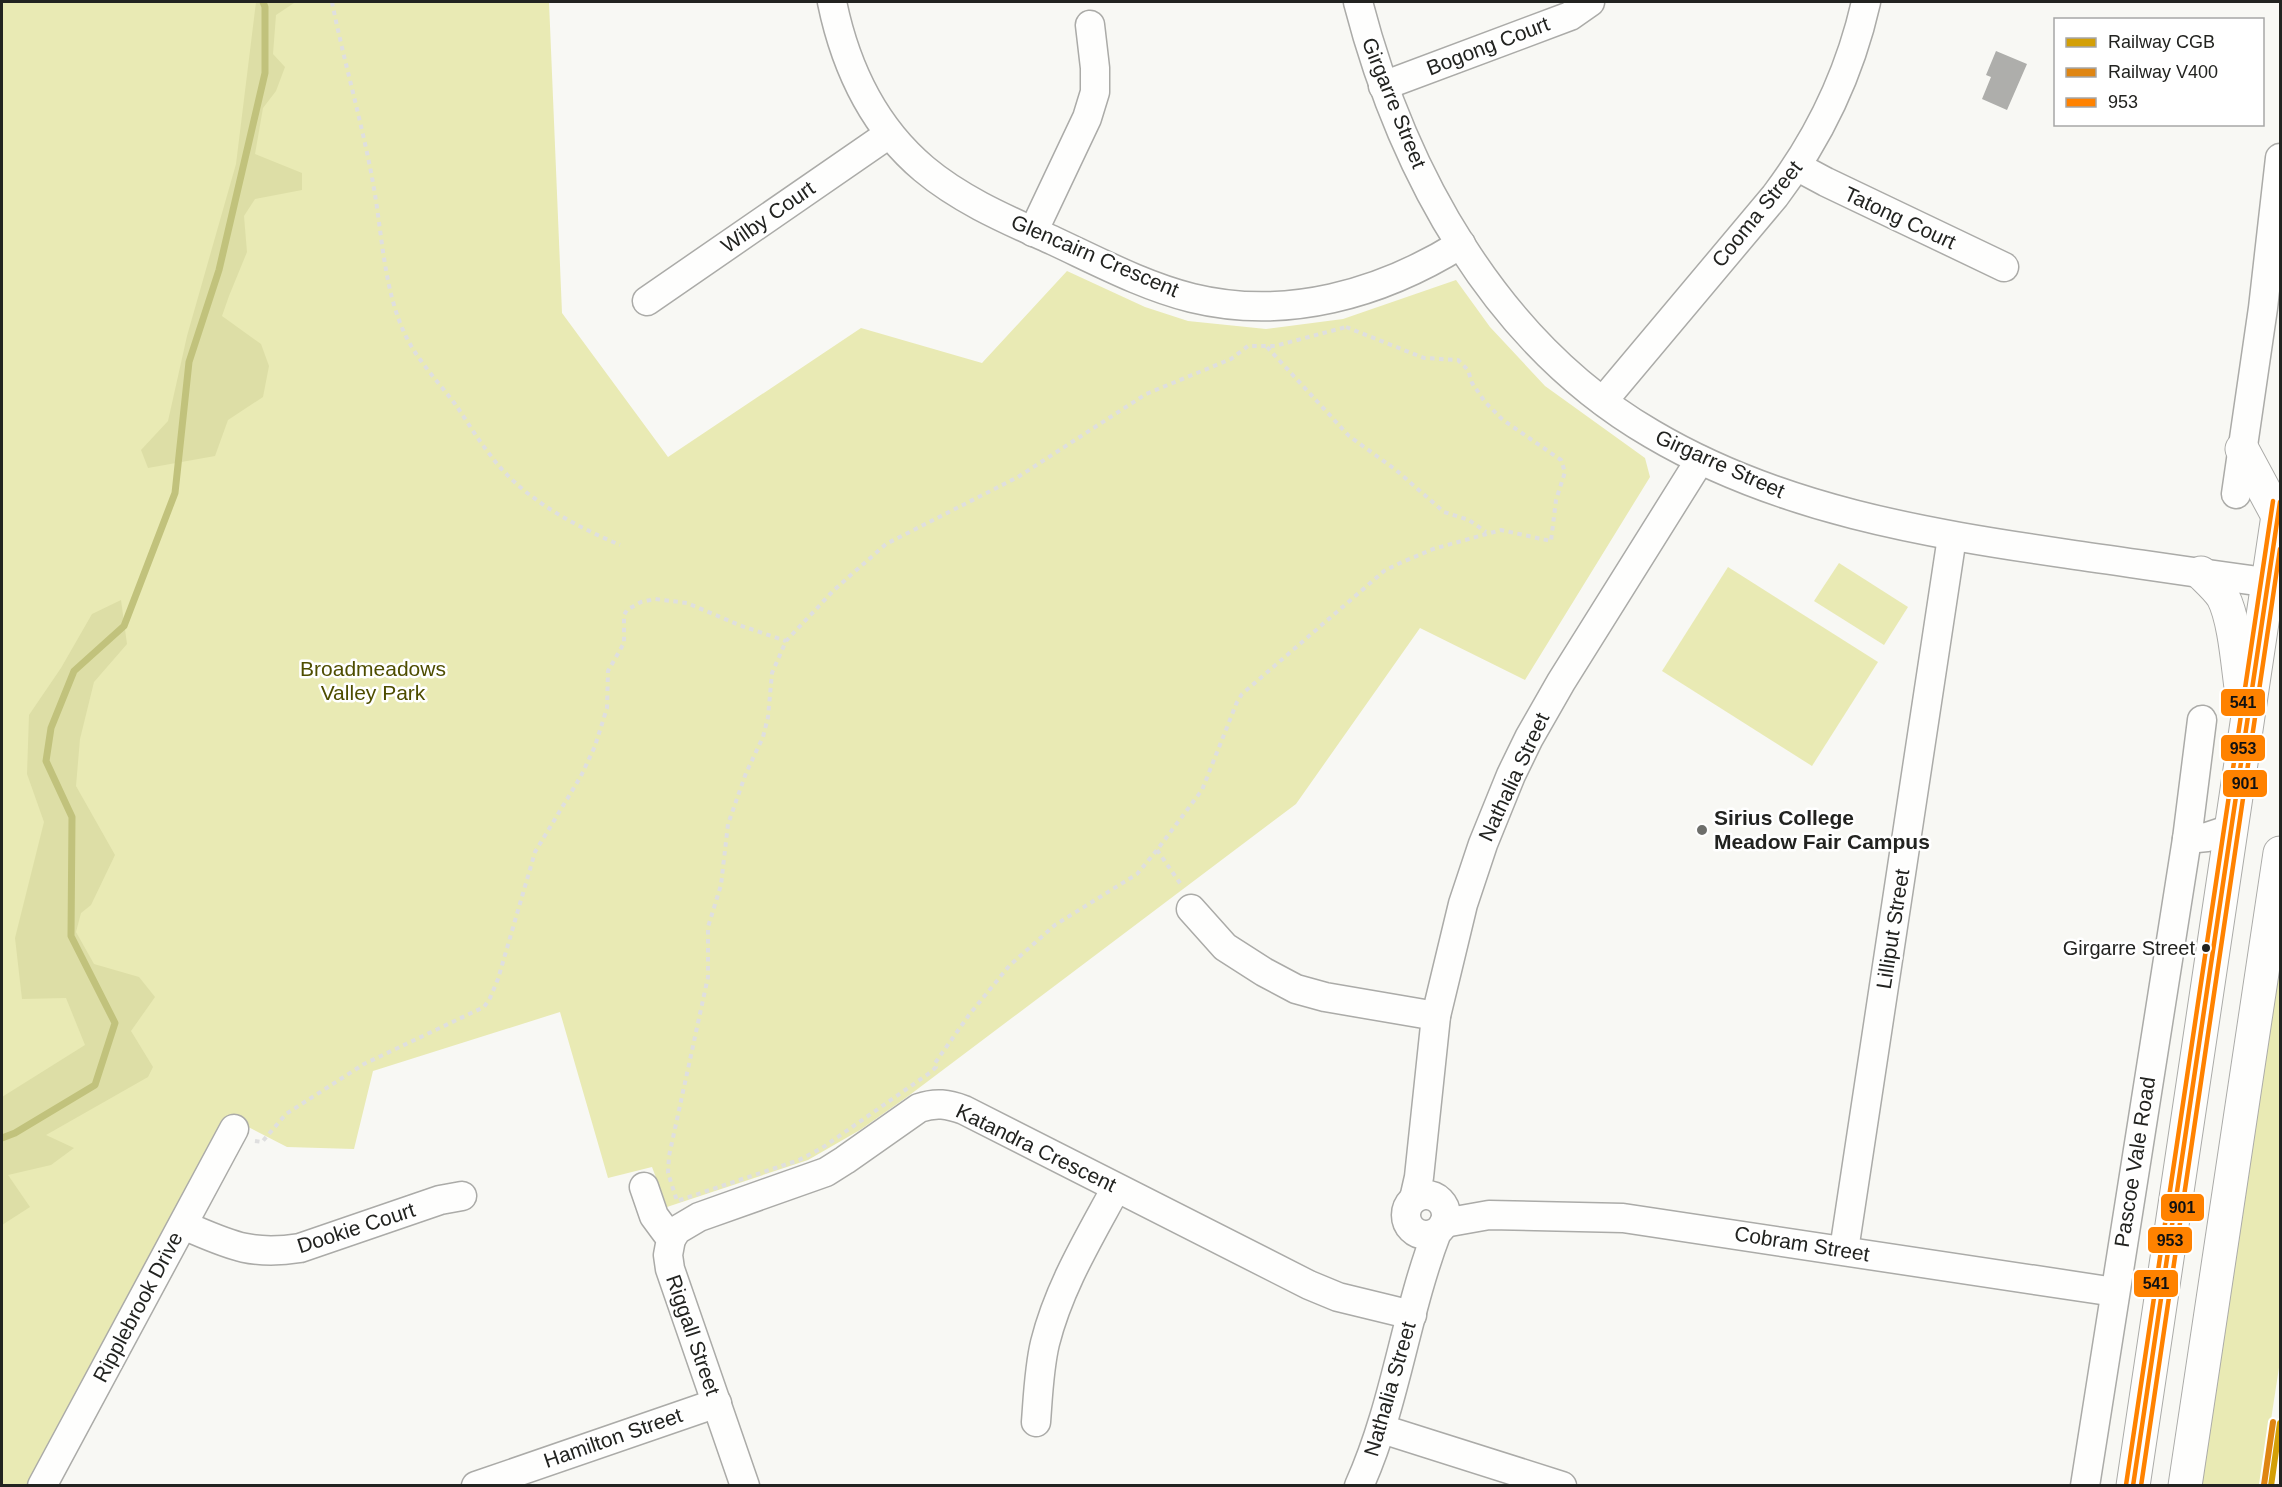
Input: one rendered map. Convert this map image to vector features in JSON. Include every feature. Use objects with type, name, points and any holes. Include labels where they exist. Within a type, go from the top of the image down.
[{"type":"main road","points":[[2133,1485],[2230,829],[2247,726],[2275,583],[2279,509],[2242,449]]},
{"type":"main road","points":[[2200,573],[2223,597],[2231,622],[2247,726]]},
{"type":"main road","points":[[2185,1485],[2280,853]]},
{"type":"street","name":"Glencairn Crescent","points":[[832,2],[838,31],[851,68],[866,99],[890,134],[923,169],[974,202],[1033,232],[1159,288],[1193,298],[1229,304],[1261,306],[1299,304],[1351,295],[1434,261],[1461,244]]},
{"type":"street","name":"Girgarre Street","points":[[1358,2],[1383,86],[1403,136],[1427,185],[1461,244],[1503,305],[1529,336],[1564,370],[1603,401],[1652,434],[1700,460],[1818,505],[1873,520],[1952,537],[2275,583]]},
{"type":"street","name":"Bogong Court","points":[[1383,86],[1570,16],[1590,2]]},
{"type":"street","name":"Cooma Street","points":[[1603,401],[1797,167],[1826,117],[1843,76],[1866,2]]},
{"type":"street","points":[[1033,232],[1087,118],[1095,92],[1090,25]]},
{"type":"street","name":"Wilby Court","points":[[647,301],[890,134]]},
{"type":"street","points":[[2236,494],[2263,308],[2280,158]]},
{"type":"street","name":"Tatong Court","points":[[1797,167],[2004,267]]},
{"type":"street","name":"Nathalia Street","points":[[1359,1485],[1382,1429],[1414,1303],[1431,1215],[1424,1131],[1436,1016],[1463,904],[1483,844],[1529,738],[1561,682],[1700,460]]},
{"type":"street","name":"Lilliput Street","points":[[1844,1250],[1952,537]]},
{"type":"street","name":"Pascoe Vale Road","points":[[2085,1485],[2187,839],[2202,720]]},
{"type":"street","points":[[2187,839],[2207,837],[2230,829]]},
{"type":"street","points":[[1187,898],[1225,946],[1264,972],[1296,989],[1325,997],[1436,1016]]},
{"type":"street","name":"Katandra Crescent","points":[[671,1239],[676,1230],[699,1217],[826,1172],[920,1108],[929,1104],[945,1104],[964,1110],[1309,1285],[1338,1297],[1414,1303]]},
{"type":"street","name":"Ripplebrook Drive","points":[[42,1485],[232,1133]]},
{"type":"street","points":[[644,1187],[654,1216],[671,1239]]},
{"type":"street","points":[[1035,1422],[1044,1346],[1057,1301],[1116,1188]]},
{"type":"street","name":"Dookie Court","points":[[183,1225],[235,1247],[279,1251],[317,1243],[440,1200],[462,1196]]},
{"type":"street","name":"Cobram Street","points":[[1431,1215],[1623,1218],[2115,1292]]},
{"type":"street","name":"Riggall Street","points":[[671,1239],[668,1255],[670,1269],[745,1485]]},
{"type":"street","name":"Hamilton Street","points":[[476,1485],[717,1403]]},
{"type":"street","points":[[1382,1429],[1562,1485]]},
{"type":"path","points":[[332,2],[373,182],[391,289],[403,330],[423,364],[455,404],[491,457],[510,479],[552,510],[589,532],[620,545]]},
{"type":"path","points":[[1346,327],[1424,358],[1453,359],[1462,364],[1468,370],[1472,383],[1485,402],[1520,432],[1561,460],[1564,472],[1556,500],[1551,541],[1501,530],[1486,532],[1433,549],[1384,572],[1242,694],[1202,790],[1157,850],[1137,874],[1055,925],[1010,966],[969,1015],[931,1072],[799,1160],[677,1201],[668,1173],[669,1156],[708,977],[708,927],[721,885],[728,824],[733,806],[763,736],[768,717],[772,673],[786,641],[834,590],[886,544],[1018,477],[1146,394],[1231,359],[1248,346],[1267,346],[1275,346],[1346,327]]},
{"type":"path","points":[[1267,346],[1349,436],[1396,470],[1444,512],[1469,520],[1486,532]]},
{"type":"path","points":[[232,1133],[262,1142],[286,1114],[364,1064],[484,1007],[498,979],[535,852],[581,776],[595,746],[607,708],[608,671],[624,643],[624,615],[627,610],[641,602],[655,599],[687,603],[749,629],[786,641]]},
{"type":"path","points":[[1157,850],[1187,898]]},
{"type":"green space","name":"Broadmeadows Valley Park","points":[[2,2],[549,2],[562,313],[668,457],[861,328],[982,363],[1067,271],[1145,307],[1188,321],[1266,329],[1343,319],[1456,280],[1490,327],[1545,386],[1645,458],[1650,477],[1525,680],[1420,628],[1296,804],[907,1097],[860,1130],[808,1160],[667,1207],[652,1167],[608,1178],[560,1012],[373,1071],[354,1149],[287,1147],[229,1117],[29,1485],[2,1486]]},
{"type":"green space","points":[[256,2],[294,3],[276,15],[273,54],[285,67],[276,91],[263,108],[255,154],[302,173],[302,190],[255,199],[244,216],[247,252],[222,316],[261,344],[269,366],[263,397],[228,420],[215,456],[148,468],[141,450],[168,421],[187,336],[236,164]]},
{"type":"green space","points":[[1839,563],[1908,607],[1884,645],[1814,601]]},
{"type":"green space","points":[[1728,567],[1878,662],[1812,766],[1662,671]]},
{"type":"green space","points":[[121,600],[127,644],[94,682],[80,739],[76,786],[115,855],[91,905],[81,913],[76,932],[94,964],[139,977],[155,997],[131,1031],[153,1067],[148,1077],[46,1135],[74,1148],[51,1165],[8,1175],[30,1207],[2,1225],[2,1097],[85,1045],[66,998],[22,999],[15,938],[44,822],[27,774],[29,715],[61,668],[92,614]]},
{"type":"green space","points":[[2280,963],[2280,1361],[2261,1485],[2201,1486]]},
{"type":"building","points":[[1996,51],[2027,64],[2007,110],[1982,99],[1991,77],[1986,75]]},
{"type":"waterway","points":[[2,1138],[15,1133],[95,1085],[115,1023],[71,936],[72,817],[46,761],[51,728],[74,671],[124,626],[175,493],[189,362],[219,270],[265,73],[265,7],[263,2]]},
{"type":"rail line","name":"V400","points":[[2264,1485],[2273,1422]]},
{"type":"rail line","name":"CGB","points":[[2271,1486],[2280,1423]]},
{"type":"transit line","name":"541","points":[[2126,1485],[2273,501]]},
{"type":"transit line","name":"953","points":[[2133,1486],[2280,502]]},
{"type":"transit line","name":"901","points":[[2141,1486],[2280,549]]},
{"type":"place","name":"Sirius College Meadow Fair Campus","points":[[1702,830]]},
{"type":"place","name":"Girgarre Street","points":[[2206,948]]}]
